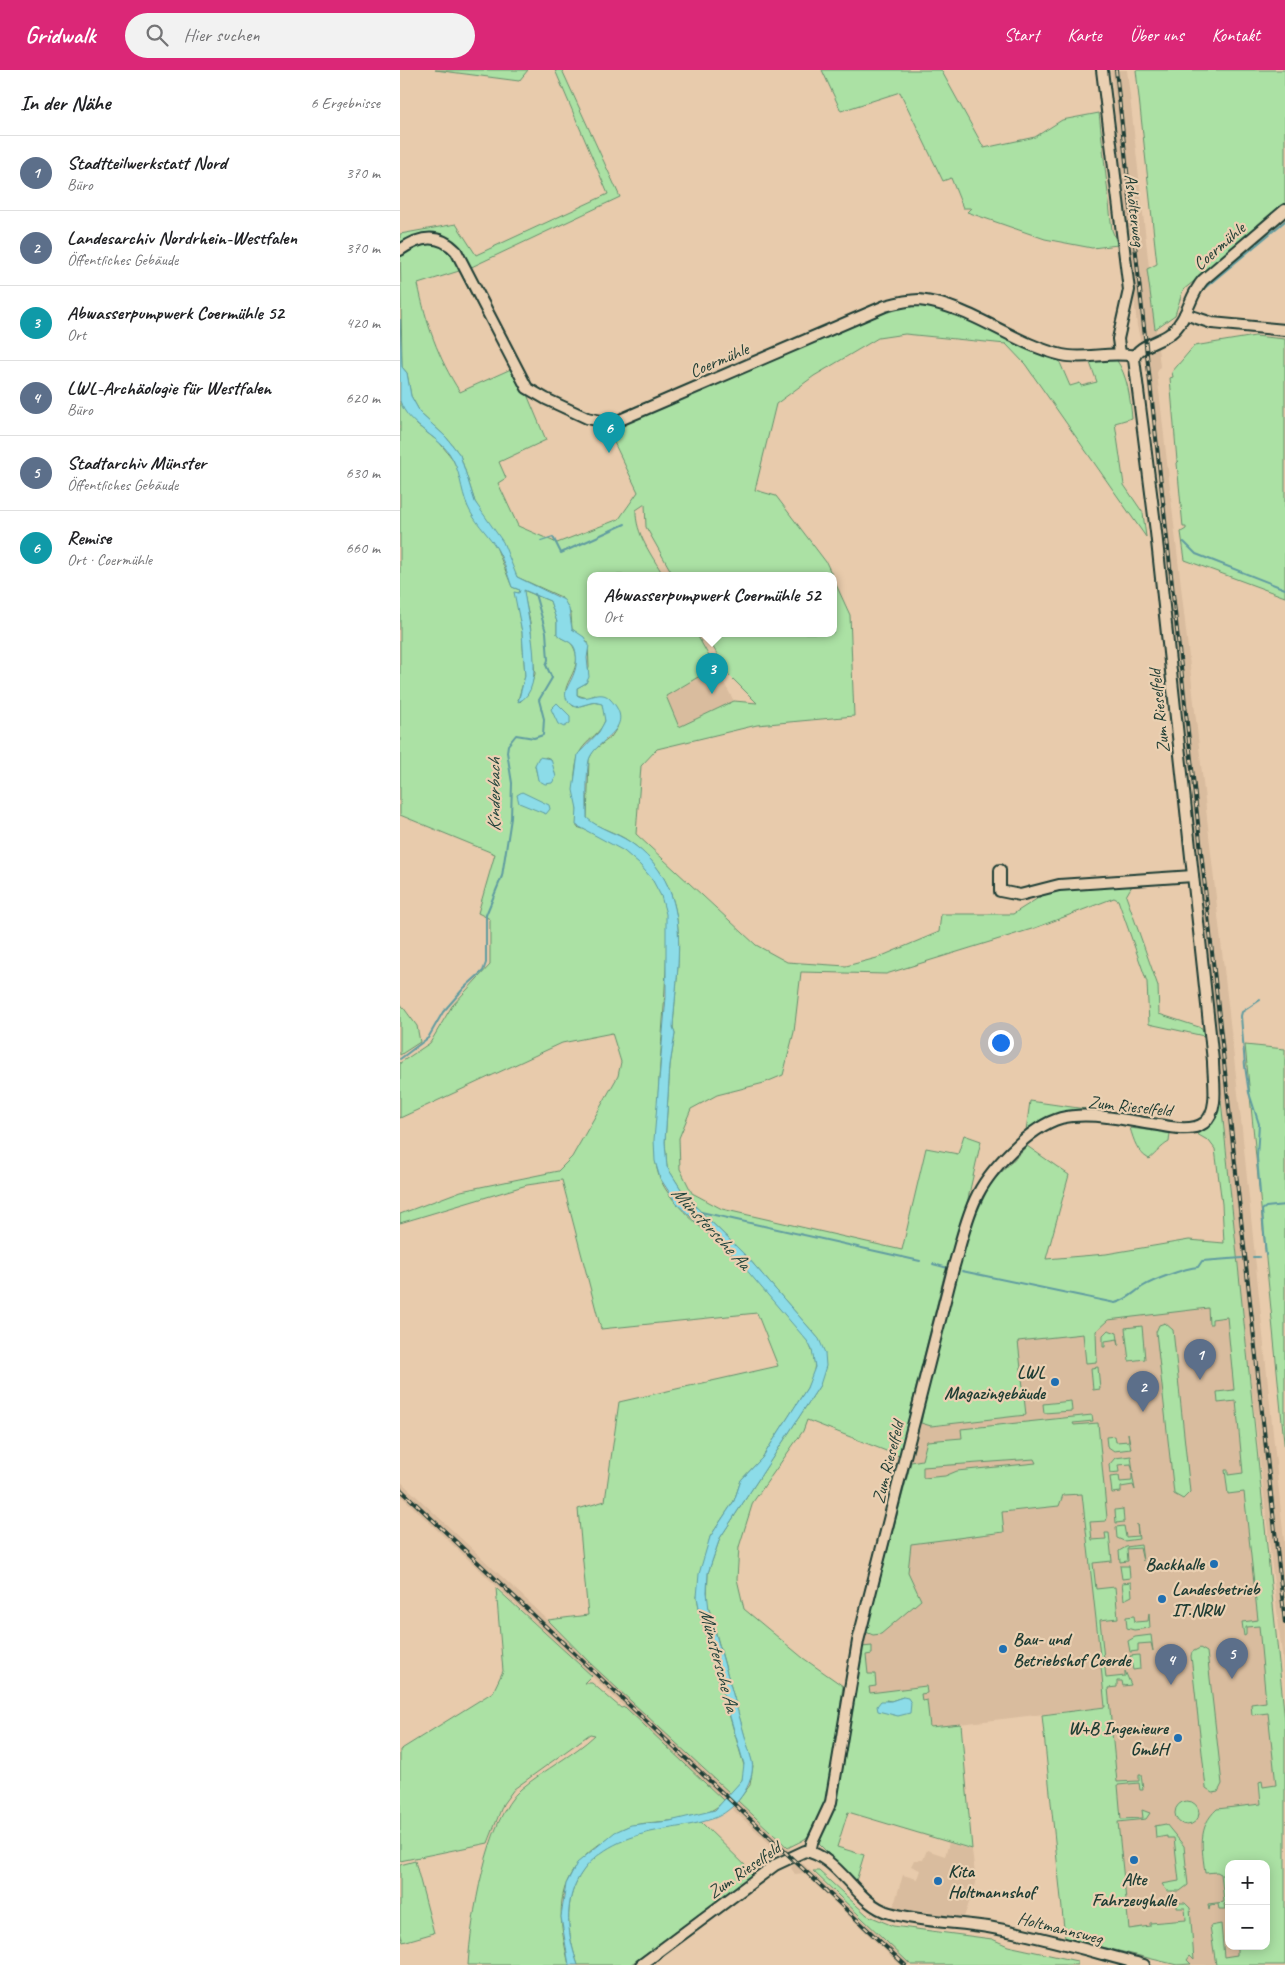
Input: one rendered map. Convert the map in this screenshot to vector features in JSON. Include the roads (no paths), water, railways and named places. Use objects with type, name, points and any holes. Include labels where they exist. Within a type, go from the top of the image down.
[{"type":"street","name":"Ashölterweg","points":[[1102,70],[1129,290],[1118,339],[1120,353]]},
{"type":"street","name":"Coermühle","points":[[1185,314],[1196,288],[1203,280],[1285,210]]},
{"type":"street","name":"Coermühle","points":[[400,250],[422,238],[436,238],[447,242],[456,251],[527,388],[565,409],[600,422],[620,420],[885,306],[910,301],[943,306],[1064,355],[1090,356],[1120,353],[1134,356]]},
{"type":"street","points":[[1134,356],[1142,349],[1170,334],[1185,314],[1212,323],[1285,330]]},
{"type":"street","name":"Zum Rieselfeld","points":[[641,1965],[775,1865],[801,1851],[810,1852],[812,1842],[831,1802],[858,1640],[953,1269],[965,1226],[978,1192],[996,1168],[1032,1133],[1061,1118],[1097,1117],[1186,1128],[1203,1124],[1211,1113],[1214,1097],[1213,1061],[1157,542],[1134,356]]},
{"type":"street","points":[[1000,870],[1000,891],[1020,894],[1059,885],[1193,876]]},
{"type":"street","name":"Holtmannsweg","points":[[810,1852],[827,1862],[869,1902],[889,1913],[996,1929],[1144,1965]]},
{"type":"water","name":"Münstersche Aa","points":[[400,319],[402,367],[407,373],[411,396],[421,414],[446,437],[460,455],[475,502],[503,542],[517,577],[564,600],[569,609],[572,629],[584,637],[589,645],[587,658],[589,677],[586,683],[577,688],[577,695],[581,697],[606,696],[618,709],[620,718],[618,726],[589,760],[587,818],[630,842],[651,860],[665,880],[674,903],[678,926],[679,951],[673,1027],[675,1034],[670,1065],[665,1142],[667,1167],[686,1197],[748,1258],[819,1339],[825,1353],[826,1366],[820,1385],[720,1538],[708,1573],[707,1592],[709,1610],[752,1761],[751,1779],[742,1796],[720,1815],[702,1822],[650,1832],[630,1838],[610,1847],[594,1859],[582,1873],[574,1888],[569,1906],[572,1944],[578,1965],[569,1965],[561,1917],[566,1884],[577,1863],[615,1832],[631,1825],[670,1821],[715,1810],[742,1780],[744,1764],[701,1618],[697,1597],[699,1574],[710,1537],[734,1501],[741,1480],[762,1458],[807,1388],[815,1367],[812,1350],[808,1342],[738,1260],[677,1204],[660,1178],[655,1161],[654,1140],[666,997],[666,914],[661,896],[652,879],[624,851],[576,825],[577,809],[573,790],[578,754],[599,732],[605,721],[602,704],[594,702],[576,707],[567,699],[566,691],[576,667],[574,646],[557,634],[557,622],[550,601],[524,590],[534,668],[532,683],[527,695],[518,702],[525,676],[522,632],[514,592],[519,593],[520,590],[512,587],[505,565],[497,549],[471,512],[465,500],[453,459],[437,440],[409,417],[400,401]]},
{"type":"water","points":[[557,703],[570,716],[570,723],[564,727],[558,724],[551,709]]},
{"type":"water","points":[[539,757],[551,759],[556,777],[552,783],[545,784],[538,780],[535,765]]},
{"type":"water","points":[[522,792],[549,805],[550,809],[546,814],[519,803],[517,795]]},
{"type":"water","points":[[903,1697],[908,1698],[911,1703],[910,1713],[898,1716],[878,1711],[877,1706],[881,1701],[891,1701]]},
{"type":"waterway","points":[[1201,291],[1285,221]]},
{"type":"waterway","points":[[541,541],[553,537],[561,553],[625,524]]},
{"type":"waterway","points":[[1184,542],[1196,554],[1285,589]]},
{"type":"waterway","name":"Kinderbach","points":[[400,1059],[428,1038],[443,1012],[464,988],[483,971],[486,963],[486,915],[502,876],[511,818],[512,783],[507,752],[508,745],[516,735],[534,738],[543,735],[544,719],[539,700],[552,678],[546,665],[548,660],[546,632],[535,594]]},
{"type":"waterway","points":[[1260,1000],[1242,1012],[1241,1016],[1249,1093],[1259,1124],[1257,1157],[1260,1193]]},
{"type":"waterway","points":[[1266,1255],[1262,1210],[1266,1207],[1285,1205]]},
{"type":"waterway","name":"Münstersche Aa","points":[[701,1212],[920,1261]]},
{"type":"waterway","points":[[1253,1257],[1259,1257]]},
{"type":"waterway","points":[[962,1271],[1115,1303],[1154,1281],[1177,1272],[1198,1267],[1202,1261],[1242,1258]]},
{"type":"waterway","points":[[933,1264],[948,1268]]},
{"type":"railway","points":[[1116,70],[1285,1623]]},
{"type":"railway","points":[[400,1489],[905,1965]]},
{"type":"place","name":"Remise","points":[[609,453]]},
{"type":"place","name":"Abwasserpumpwerk Coermühle 52","points":[[712,694]]},
{"type":"place","name":"Stadtteilwerkstatt Nord","points":[[1200,1380]]},
{"type":"place","name":"LWL Magazingebäude","points":[[1055,1382]]},
{"type":"place","name":"Landesarchiv Nordrhein-Westfalen","points":[[1143,1412]]},
{"type":"place","name":"Backhalle","points":[[1214,1564]]},
{"type":"place","name":"Landesbetrieb IT.NRW","points":[[1162,1599]]},
{"type":"place","name":"Bau- und Betriebshof Coerde","points":[[1003,1649]]},
{"type":"place","name":"Stadtarchiv Münster","points":[[1232,1679]]},
{"type":"place","name":"LWL-Archäologie für Westfalen","points":[[1171,1685]]},
{"type":"place","name":"W+B Ingenieure GmbH","points":[[1178,1738]]},
{"type":"place","name":"Alte Fahrzeughalle","points":[[1134,1860]]},
{"type":"place","name":"Kita Holtmannshof","points":[[938,1881]]}]
